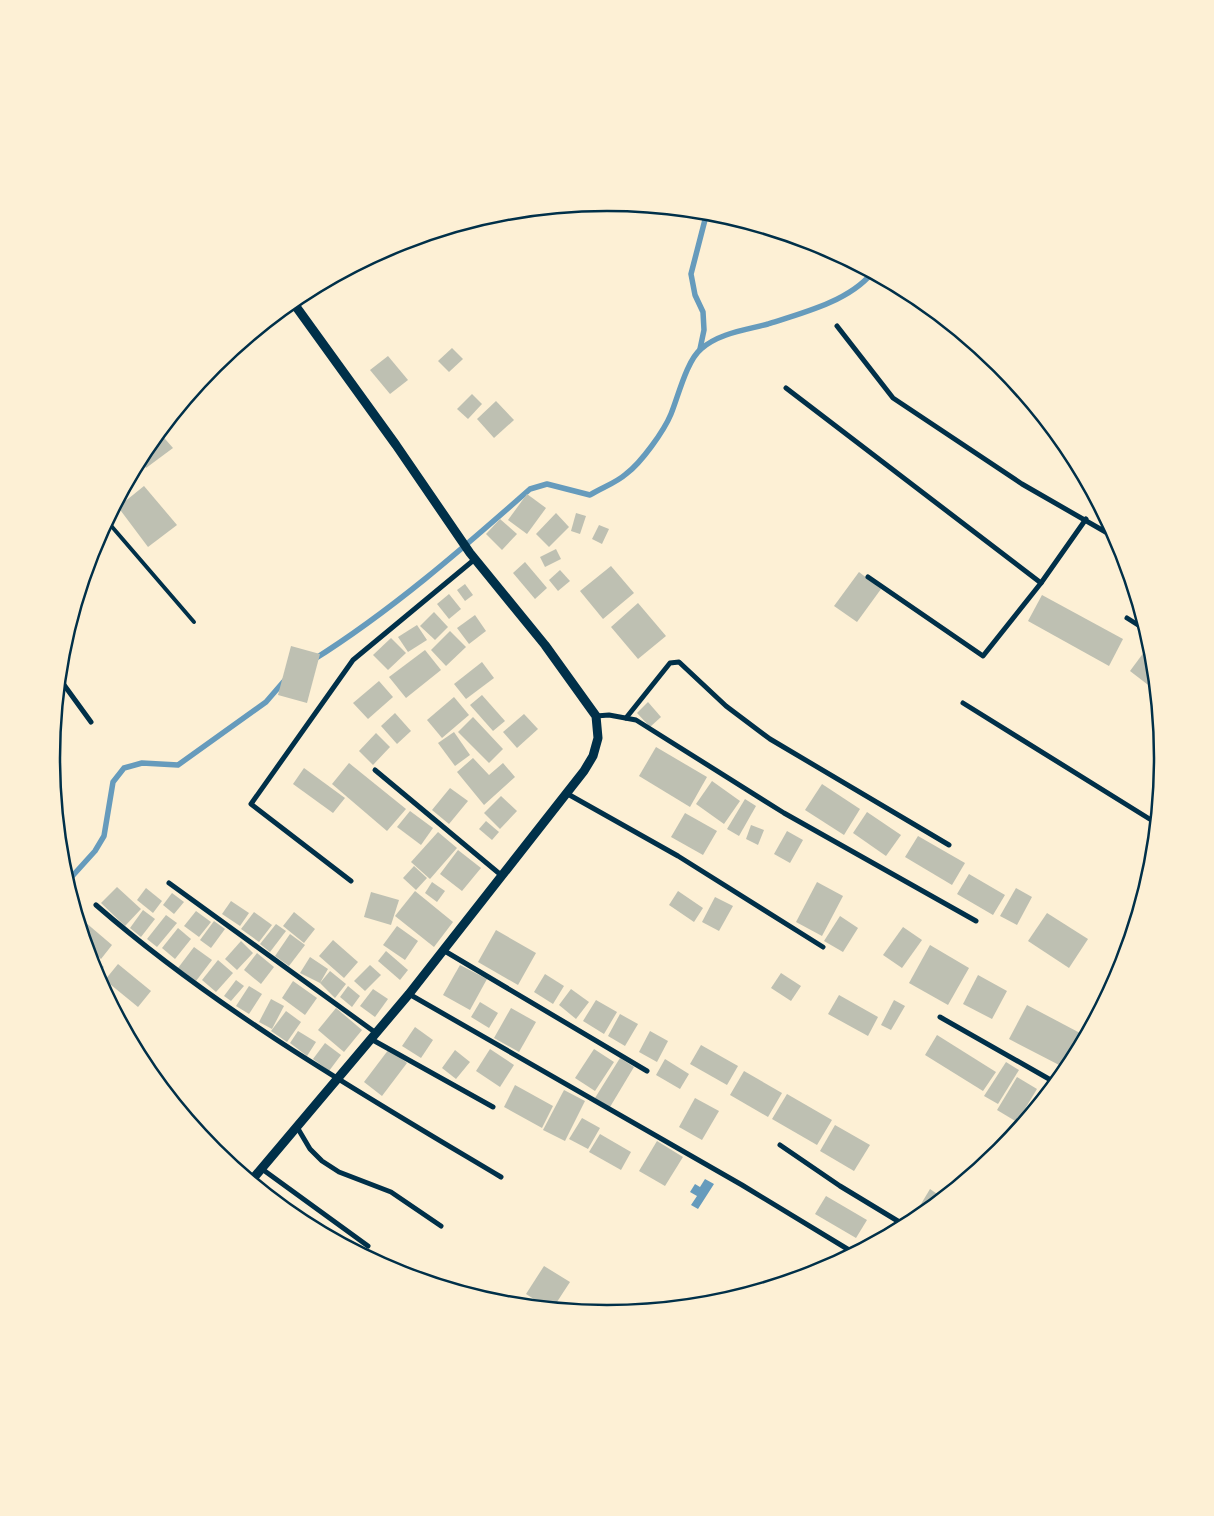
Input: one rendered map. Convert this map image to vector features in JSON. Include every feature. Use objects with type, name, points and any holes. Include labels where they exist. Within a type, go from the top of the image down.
[{"type":"street","points":[[255,1176],[409,994],[566,793],[593,756],[598,738],[596,716],[545,645],[472,556],[390,437],[297,308]]},
{"type":"street","points":[[837,326],[892,398],[1022,484],[1086,518],[1104,530]]},
{"type":"street","points":[[786,388],[1041,583]]},
{"type":"street","points":[[868,577],[982,656],[1041,583],[1086,518]]},
{"type":"street","points":[[351,881],[251,804],[353,660],[472,556]]},
{"type":"street","points":[[1127,618],[1137,624]]},
{"type":"street","points":[[626,718],[665,668],[670,663],[679,662],[726,706],[770,739],[949,845]]},
{"type":"street","points":[[65,686],[91,722]]},
{"type":"street","points":[[963,703],[1150,819]]},
{"type":"street","points":[[596,716],[609,715],[636,720],[784,813],[976,921]]},
{"type":"street","points":[[375,770],[501,875]]},
{"type":"street","points":[[566,793],[678,856],[823,947]]},
{"type":"street","points":[[169,883],[374,1036],[493,1106]]},
{"type":"street","points":[[96,905],[136,940],[216,998],[338,1079],[501,1177]]},
{"type":"street","points":[[443,950],[647,1071]]},
{"type":"street","points":[[409,994],[742,1185],[848,1249]]},
{"type":"street","points":[[940,1017],[1049,1079]]},
{"type":"street","points":[[297,1127],[310,1149],[322,1162],[339,1172],[392,1192],[442,1226]]},
{"type":"street","points":[[780,1144],[840,1186],[898,1221]]},
{"type":"street","points":[[262,1169],[368,1246]]},
{"type":"lane","points":[[112,526],[194,622]]},
{"type":"water","points":[[705,1179],[714,1184],[698,1209],[691,1205],[697,1196],[690,1192],[695,1184],[700,1187]]},
{"type":"building","points":[[452,348],[463,359],[449,372],[438,361]]},
{"type":"building","points":[[388,356],[408,380],[390,394],[370,370]]},
{"type":"building","points":[[472,394],[482,404],[468,419],[457,409]]},
{"type":"building","points":[[496,401],[514,420],[494,438],[477,419]]},
{"type":"building","points":[[164,438],[173,448],[146,468],[145,466]]},
{"type":"building","points":[[144,486],[177,525],[148,547],[120,509],[123,503]]},
{"type":"building","points":[[527,494],[546,508],[527,534],[508,520]]},
{"type":"building","points":[[556,513],[569,527],[549,547],[536,534]]},
{"type":"building","points":[[576,513],[586,516],[580,534],[571,531]]},
{"type":"building","points":[[500,519],[517,534],[502,550],[486,534]]},
{"type":"building","points":[[599,525],[609,529],[602,544],[592,539]]},
{"type":"building","points":[[556,549],[561,559],[545,567],[540,557]]},
{"type":"building","points":[[525,562],[547,588],[535,599],[513,573]]},
{"type":"building","points":[[611,566],[634,593],[603,619],[580,591]]},
{"type":"building","points":[[560,570],[570,581],[558,591],[549,580]]},
{"type":"building","points":[[859,572],[881,589],[857,622],[834,606]]},
{"type":"building","points":[[465,584],[473,595],[465,601],[457,590]]},
{"type":"building","points":[[449,594],[461,609],[449,619],[437,604]]},
{"type":"building","points":[[1042,595],[1123,639],[1109,666],[1028,621]]},
{"type":"building","points":[[638,603],[666,636],[638,659],[611,627]]},
{"type":"building","points":[[434,612],[448,627],[435,640],[420,626]]},
{"type":"building","points":[[475,615],[486,631],[469,644],[457,628]]},
{"type":"building","points":[[417,625],[427,640],[408,652],[398,637]]},
{"type":"building","points":[[450,631],[466,647],[446,666],[431,650]]},
{"type":"building","points":[[391,638],[406,653],[388,670],[373,655]]},
{"type":"building","points":[[291,646],[320,654],[307,703],[278,695]]},
{"type":"building","points":[[425,650],[441,670],[406,698],[389,677]]},
{"type":"building","points":[[1143,653],[1149,685],[1130,671]]},
{"type":"building","points":[[482,662],[494,678],[466,699],[454,684]]},
{"type":"building","points":[[379,681],[393,697],[368,719],[353,703]]},
{"type":"building","points":[[482,695],[505,721],[493,731],[470,705]]},
{"type":"building","points":[[454,697],[469,715],[442,738],[427,720]]},
{"type":"building","points":[[648,702],[661,717],[650,727],[637,713]]},
{"type":"building","points":[[395,713],[411,731],[397,744],[381,726]]},
{"type":"building","points":[[524,714],[538,729],[517,748],[503,732]]},
{"type":"building","points":[[473,717],[503,749],[489,763],[458,732]]},
{"type":"building","points":[[454,732],[470,755],[455,766],[438,743]]},
{"type":"building","points":[[376,733],[390,747],[373,765],[359,751]]},
{"type":"building","points":[[656,747],[707,777],[690,807],[639,776]]},
{"type":"building","points":[[473,758],[489,775],[503,763],[515,777],[484,805],[457,772]]},
{"type":"building","points":[[349,763],[406,809],[387,831],[332,784]]},
{"type":"building","points":[[304,768],[345,798],[333,813],[293,784]]},
{"type":"building","points":[[712,781],[740,801],[724,824],[696,804]]},
{"type":"building","points":[[822,784],[860,809],[844,835],[805,810]]},
{"type":"building","points":[[450,788],[468,801],[449,824],[432,810]]},
{"type":"building","points":[[501,796],[517,811],[500,829],[484,813]]},
{"type":"building","points":[[745,799],[756,806],[739,836],[727,829]]},
{"type":"building","points":[[410,811],[433,828],[421,845],[397,827]]},
{"type":"building","points":[[867,812],[901,835],[886,856],[853,833]]},
{"type":"building","points":[[685,813],[717,831],[703,855],[671,837]]},
{"type":"building","points":[[486,821],[499,832],[492,840],[479,829]]},
{"type":"building","points":[[751,825],[764,830],[758,845],[746,839]]},
{"type":"building","points":[[787,831],[803,840],[790,863],[774,854]]},
{"type":"building","points":[[438,832],[457,848],[430,879],[411,862]]},
{"type":"building","points":[[918,836],[965,863],[952,885],[905,857]]},
{"type":"building","points":[[458,850],[481,868],[462,891],[440,874]]},
{"type":"building","points":[[414,866],[427,878],[416,890],[403,878]]},
{"type":"building","points":[[969,874],[1005,895],[993,915],[957,894]]},
{"type":"building","points":[[432,882],[445,891],[437,902],[425,893]]},
{"type":"building","points":[[817,882],[843,896],[822,936],[796,922]]},
{"type":"building","points":[[117,887],[141,909],[125,926],[101,903]]},
{"type":"building","points":[[146,888],[162,901],[153,913],[137,900]]},
{"type":"building","points":[[1016,888],[1032,897],[1017,925],[1000,916]]},
{"type":"building","points":[[415,891],[453,922],[434,947],[395,916]]},
{"type":"building","points":[[678,891],[703,908],[694,922],[669,905]]},
{"type":"building","points":[[371,892],[399,900],[391,925],[364,917]]},
{"type":"building","points":[[172,893],[184,902],[174,914],[163,905]]},
{"type":"building","points":[[715,897],[733,906],[719,931],[702,922]]},
{"type":"building","points":[[231,901],[249,913],[240,926],[222,914]]},
{"type":"building","points":[[143,910],[155,919],[141,937],[130,928]]},
{"type":"building","points":[[196,911],[211,922],[199,937],[184,926]]},
{"type":"building","points":[[254,912],[272,925],[259,942],[241,929]]},
{"type":"building","points":[[294,912],[315,929],[304,943],[283,926]]},
{"type":"building","points":[[1047,913],[1088,939],[1069,968],[1028,941]]},
{"type":"building","points":[[166,915],[177,923],[157,947],[147,939]]},
{"type":"building","points":[[840,916],[858,928],[843,952],[824,941]]},
{"type":"building","points":[[214,921],[225,929],[211,948],[200,940]]},
{"type":"building","points":[[86,923],[112,945],[101,959],[98,956]]},
{"type":"building","points":[[276,924],[286,931],[270,952],[260,944]]},
{"type":"building","points":[[397,926],[418,941],[405,960],[383,945]]},
{"type":"building","points":[[903,927],[922,940],[902,968],[883,955]]},
{"type":"building","points":[[178,928],[191,939],[175,959],[162,948]]},
{"type":"building","points":[[496,930],[536,953],[518,985],[478,962]]},
{"type":"building","points":[[290,934],[305,945],[289,966],[275,956]]},
{"type":"building","points":[[333,940],[358,962],[344,978],[319,956]]},
{"type":"building","points":[[241,941],[253,953],[237,970],[225,959]]},
{"type":"building","points":[[930,945],[969,968],[948,1005],[909,983]]},
{"type":"building","points":[[194,947],[212,960],[196,981],[178,968]]},
{"type":"building","points":[[386,951],[408,970],[400,980],[378,961]]},
{"type":"building","points":[[257,953],[274,967],[261,984],[244,970]]},
{"type":"building","points":[[310,957],[328,969],[320,983],[300,973]]},
{"type":"building","points":[[218,960],[233,973],[216,992],[202,980]]},
{"type":"building","points":[[118,964],[151,991],[138,1007],[109,983],[107,978]]},
{"type":"building","points":[[370,965],[381,975],[365,991],[354,981]]},
{"type":"building","points":[[460,965],[487,979],[470,1010],[443,995]]},
{"type":"building","points":[[330,971],[346,984],[335,998],[320,983]]},
{"type":"building","points":[[781,973],[801,986],[791,1001],[771,988]]},
{"type":"building","points":[[545,974],[564,986],[553,1004],[534,992]]},
{"type":"building","points":[[978,975],[1007,991],[992,1019],[963,1004]]},
{"type":"building","points":[[236,980],[244,986],[231,1001],[224,996]]},
{"type":"building","points":[[293,981],[317,998],[305,1015],[282,998]]},
{"type":"building","points":[[249,986],[262,994],[249,1014],[236,1006]]},
{"type":"building","points":[[348,986],[360,996],[352,1007],[340,997]]},
{"type":"building","points":[[373,989],[388,999],[375,1017],[360,1006]]},
{"type":"building","points":[[571,989],[589,1002],[576,1019],[559,1005]]},
{"type":"building","points":[[839,995],[878,1017],[868,1036],[828,1014]]},
{"type":"building","points":[[271,999],[284,1006],[272,1029],[259,1022]]},
{"type":"building","points":[[596,1000],[617,1012],[604,1034],[583,1021]]},
{"type":"building","points":[[894,1000],[905,1006],[891,1030],[881,1025]]},
{"type":"building","points":[[480,1002],[498,1013],[489,1028],[471,1017]]},
{"type":"building","points":[[1027,1005],[1080,1033],[1060,1065],[1009,1039]]},
{"type":"building","points":[[336,1008],[362,1030],[344,1052],[318,1030]]},
{"type":"building","points":[[511,1008],[536,1022],[519,1052],[494,1038]]},
{"type":"building","points":[[286,1011],[301,1022],[287,1042],[271,1031]]},
{"type":"building","points":[[620,1014],[638,1024],[625,1046],[608,1036]]},
{"type":"building","points":[[415,1027],[433,1040],[421,1058],[402,1046]]},
{"type":"building","points":[[298,1031],[316,1042],[307,1056],[290,1043]]},
{"type":"building","points":[[650,1031],[668,1041],[657,1062],[639,1052]]},
{"type":"building","points":[[937,1035],[996,1072],[983,1091],[925,1055]]},
{"type":"building","points":[[325,1043],[341,1055],[329,1071],[313,1059]]},
{"type":"building","points":[[701,1045],[738,1066],[727,1085],[690,1064]]},
{"type":"building","points":[[389,1049],[407,1063],[382,1096],[364,1082]]},
{"type":"building","points":[[490,1049],[514,1065],[500,1087],[476,1071]]},
{"type":"building","points":[[594,1049],[614,1062],[595,1091],[575,1078]]},
{"type":"building","points":[[455,1050],[470,1062],[456,1079],[442,1068]]},
{"type":"building","points":[[620,1058],[634,1067],[610,1107],[595,1098]]},
{"type":"building","points":[[665,1059],[689,1074],[680,1089],[656,1075]]},
{"type":"building","points":[[1006,1062],[1019,1070],[998,1104],[984,1096]]},
{"type":"building","points":[[744,1071],[782,1093],[768,1117],[730,1095]]},
{"type":"building","points":[[1017,1077],[1037,1089],[1016,1121],[997,1110]]},
{"type":"building","points":[[515,1085],[553,1106],[542,1128],[504,1107]]},
{"type":"building","points":[[564,1090],[585,1101],[565,1141],[543,1130]]},
{"type":"building","points":[[787,1094],[832,1120],[817,1145],[772,1119]]},
{"type":"building","points":[[695,1098],[719,1111],[702,1140],[679,1127]]},
{"type":"building","points":[[582,1118],[600,1128],[588,1149],[569,1139]]},
{"type":"building","points":[[835,1125],[870,1145],[854,1171],[820,1151]]},
{"type":"building","points":[[600,1134],[631,1152],[621,1170],[589,1152]]},
{"type":"building","points":[[657,1141],[683,1157],[665,1186],[639,1171]]},
{"type":"building","points":[[930,1189],[937,1194],[919,1207]]},
{"type":"building","points":[[826,1196],[867,1220],[856,1238],[815,1214]]},
{"type":"building","points":[[544,1266],[570,1282],[557,1302],[535,1300],[526,1294]]},
{"type":"waterway","points":[[700,349],[704,330],[703,312],[695,295],[691,274],[705,220]]},
{"type":"waterway","points":[[313,660],[398,600],[452,557],[530,489],[547,484],[590,495],[622,477],[645,455],[658,438],[668,421],[691,361],[708,344],[724,336],[768,324],[824,305],[851,291],[868,277]]},
{"type":"waterway","points":[[73,875],[95,851],[104,836],[113,782],[124,768],[142,763],[178,765],[266,702],[285,680]]}]
